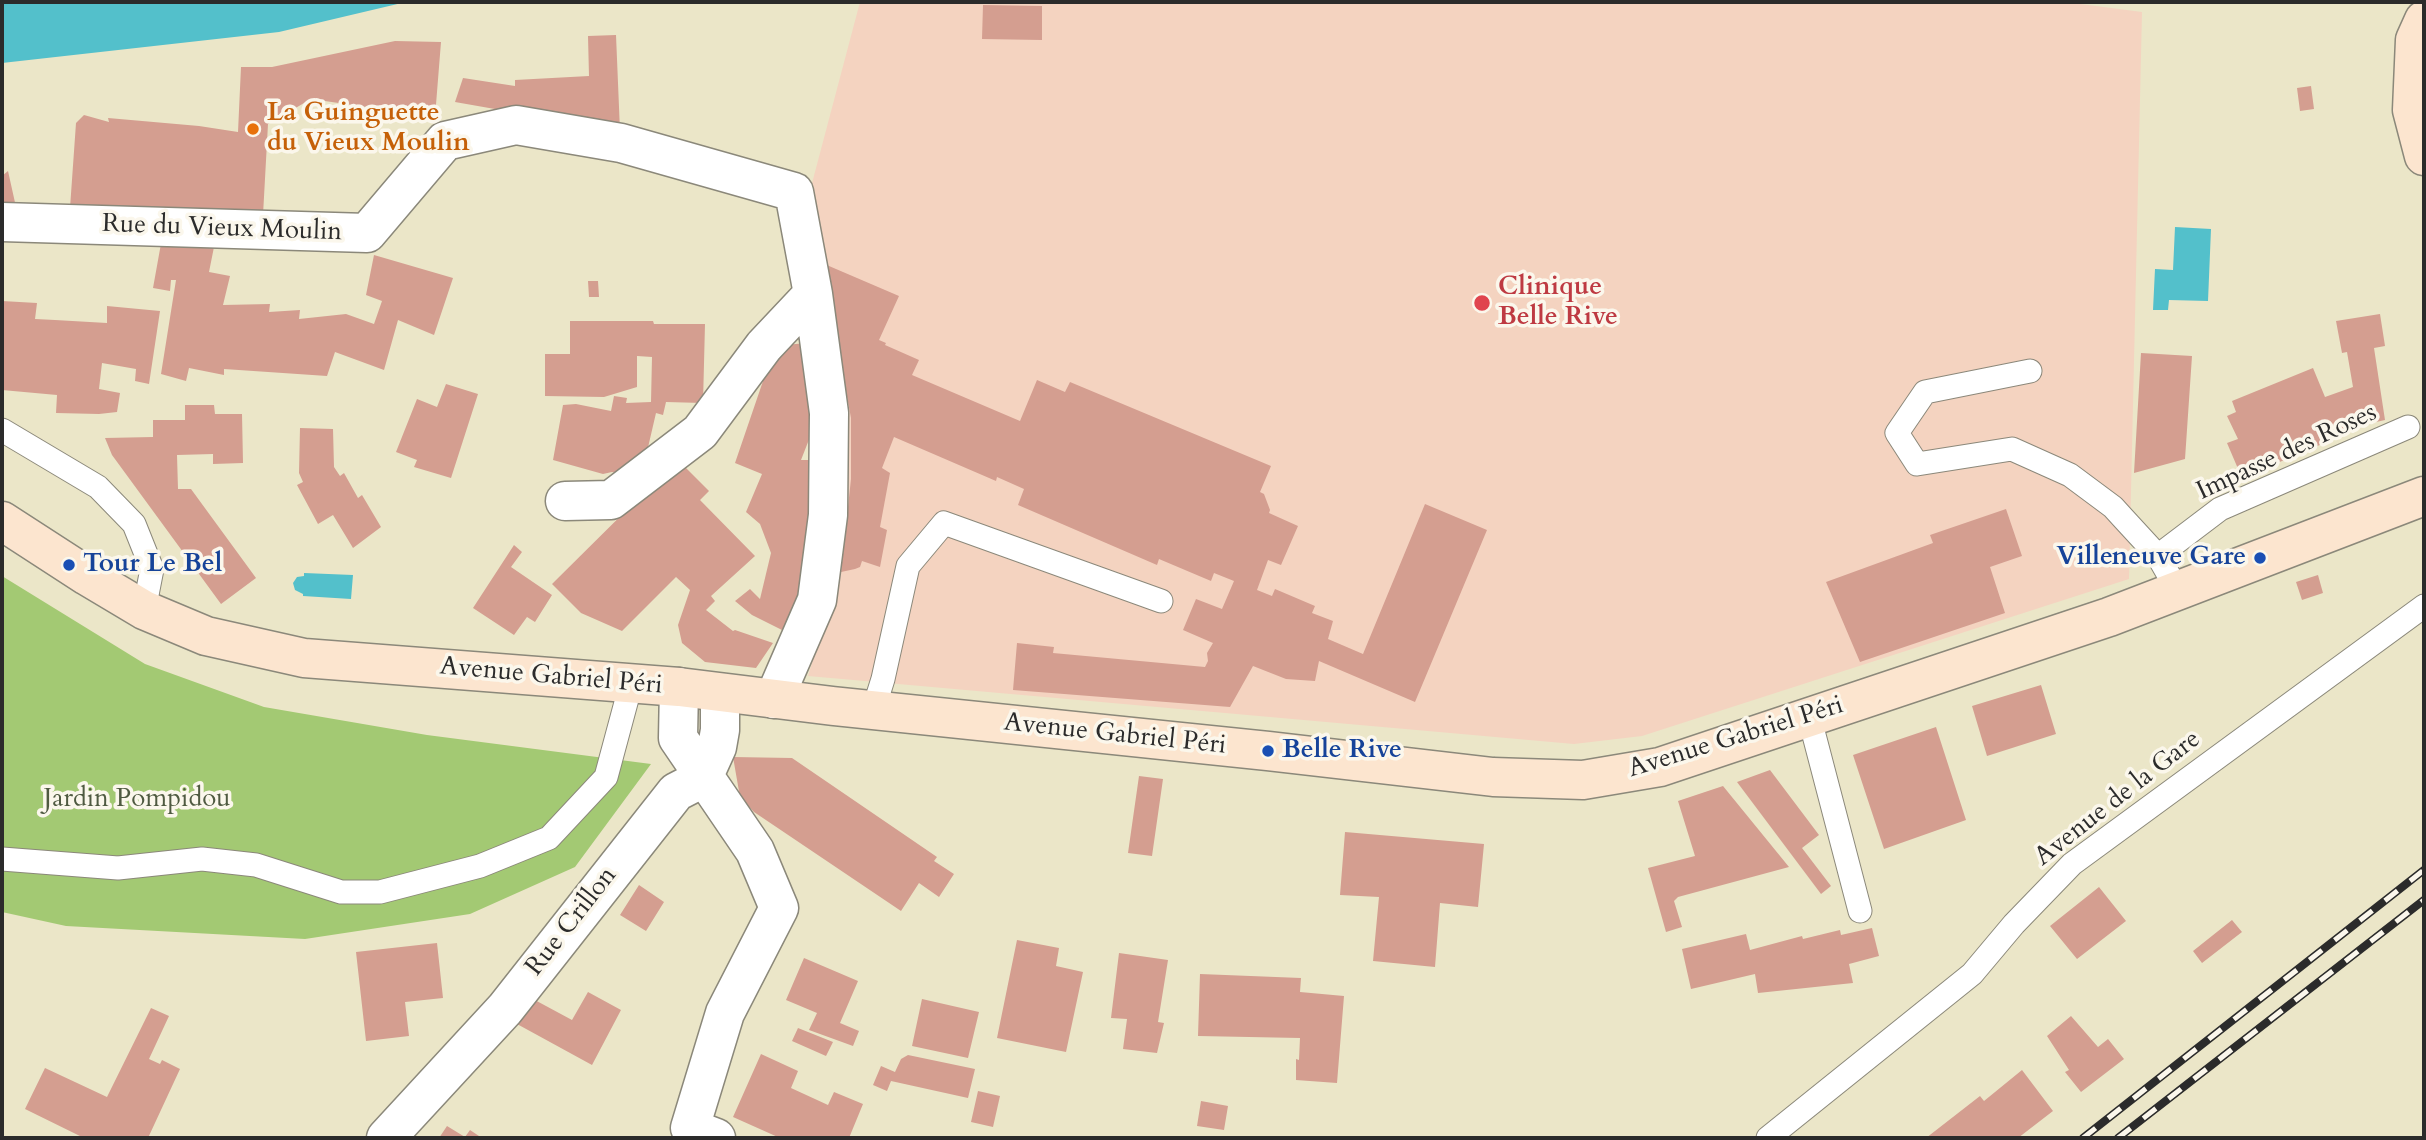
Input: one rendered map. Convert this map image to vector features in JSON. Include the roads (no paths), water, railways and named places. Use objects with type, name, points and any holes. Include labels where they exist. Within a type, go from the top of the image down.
[{"type":"main road","points":[[2424,20],[2415,40],[2412,110],[2424,156]]},
{"type":"main road","name":"Avenue Gabriel Péri","points":[[2,521],[144,610],[206,636],[304,658],[680,687],[873,711],[1281,752],[1493,777],[1583,780],[1660,767],[2109,617],[2424,496]]},
{"type":"street","name":"Rue du Vieux Moulin","points":[[2,222],[368,233],[445,141],[516,125],[621,143],[794,192],[813,294],[829,413],[828,515],[817,600],[774,699]]},
{"type":"street","points":[[565,501],[611,500],[700,432],[764,346],[813,294]]},
{"type":"street","points":[[680,687],[678,737],[703,778],[755,851],[779,908],[725,1013],[696,1135]]},
{"type":"street","points":[[703,778],[717,747],[720,693]]},
{"type":"street","name":"Rue Crillon","points":[[386,1138],[505,1009],[676,792],[703,778]]},
{"type":"lane","points":[[2030,371],[1925,392],[1897,433],[1917,464],[2012,449],[2070,475],[2113,507],[2158,556],[2178,591]]},
{"type":"lane","name":"Impasse des Roses","points":[[2158,556],[2220,509],[2408,427]]},
{"type":"lane","points":[[2,430],[98,487],[135,524],[152,569],[144,610]]},
{"type":"lane","points":[[873,711],[883,679],[908,566],[944,523],[1161,601]]},
{"type":"lane","name":"Avenue de la Gare","points":[[1768,1138],[1972,974],[2014,924],[2072,864],[2424,606]]},
{"type":"lane","points":[[2,859],[118,868],[202,859],[256,865],[341,892],[380,892],[480,866],[549,838],[606,777],[631,684]]},
{"type":"lane","points":[[1809,716],[1860,911]]},
{"type":"water","points":[[2,2],[406,2],[279,32],[2,63]]},
{"type":"water","points":[[2175,227],[2211,229],[2208,301],[2169,300],[2168,310],[2153,310],[2155,269],[2173,270]]},
{"type":"water","points":[[304,573],[353,575],[351,599],[303,596],[295,590],[293,583],[297,577],[304,576]]},
{"type":"railway","points":[[2083,1138],[2424,870]]},
{"type":"railway","points":[[2118,1138],[2424,900]]},
{"type":"place","name":"La Guinguette du Vieux Moulin","points":[[253,129]]},
{"type":"place","name":"Clinique Belle Rive","points":[[1482,303]]},
{"type":"place","name":"Villeneuve Gare","points":[[2260,558]]},
{"type":"place","name":"Tour Le Bel","points":[[69,565]]},
{"type":"place","name":"Belle Rive","points":[[1268,751]]},
{"type":"park label","name":"Jardin Pompidou","points":[[137,800]]}]
